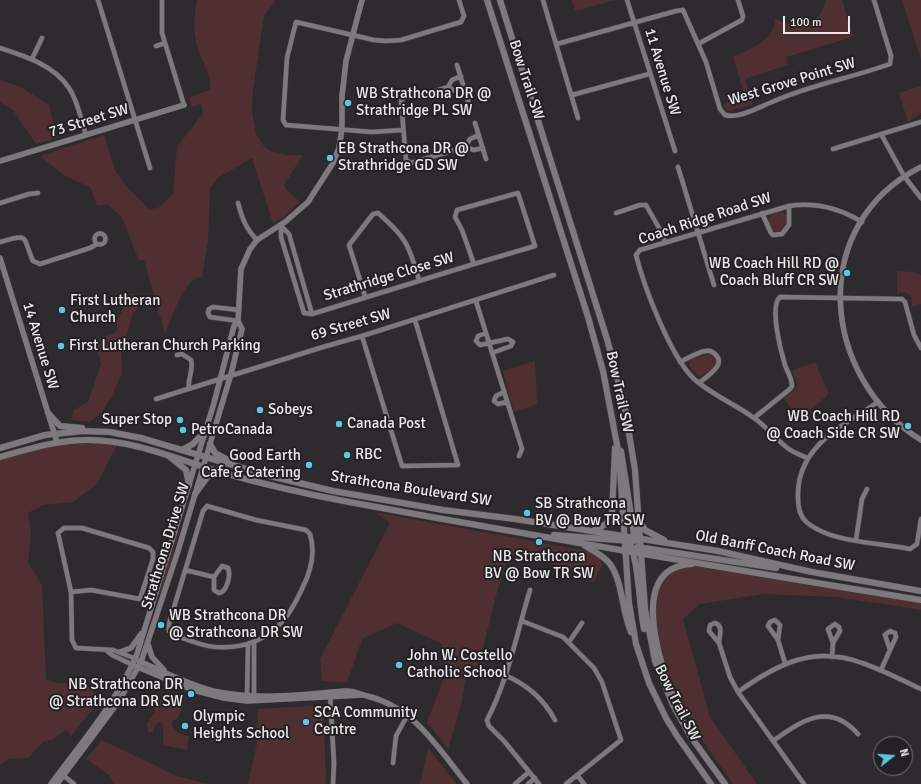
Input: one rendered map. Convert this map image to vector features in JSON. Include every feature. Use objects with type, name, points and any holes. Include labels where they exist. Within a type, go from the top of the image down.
[{"type":"main road","name":"Bow Trail SW","points":[[487,0],[595,342],[615,434],[622,483],[655,661],[673,705],[691,737],[725,784]]},
{"type":"main road","name":"Bow Trail SW","points":[[500,0],[618,379],[630,432],[638,518],[633,544],[629,603],[636,644],[649,683],[666,718],[684,748],[711,784]]},
{"type":"main road","points":[[48,413],[60,426],[93,431]]},
{"type":"main road","points":[[182,450],[193,444],[207,429]]},
{"type":"main road","name":"Strathcona Boulevard SW","points":[[54,434],[93,431],[130,436],[304,484],[380,499],[593,531],[633,544]]},
{"type":"main road","points":[[0,448],[54,434]]},
{"type":"main road","points":[[593,531],[606,524],[612,514],[615,434]]},
{"type":"main road","points":[[615,434],[624,462],[642,617],[646,638],[655,661]]},
{"type":"main road","name":"Strathcona Boulevard SW","points":[[57,442],[101,440],[131,445],[166,454],[219,471],[332,499],[524,532],[582,544],[633,544]]},
{"type":"main road","points":[[0,457],[57,442]]},
{"type":"main road","points":[[210,444],[215,453],[242,468]]},
{"type":"main road","points":[[166,454],[186,470],[189,485]]},
{"type":"main road","points":[[195,494],[208,476],[219,471]]},
{"type":"main road","points":[[638,518],[645,530],[653,536],[671,543]]},
{"type":"main road","points":[[524,532],[633,544],[812,572]]},
{"type":"main road","name":"Old Banff Coach Road SW","points":[[633,544],[671,543],[718,551],[812,572],[921,591]]},
{"type":"main road","points":[[582,544],[605,559],[614,571],[626,620],[636,644]]},
{"type":"main road","name":"Old Banff Coach Road SW","points":[[633,544],[702,563],[921,600]]},
{"type":"main road","points":[[691,737],[661,659],[655,631],[653,602],[657,583],[665,573],[677,566],[702,563]]},
{"type":"street","points":[[98,0],[150,168]]},
{"type":"street","points":[[162,0],[162,33],[184,105]]},
{"type":"street","name":"Strathcona Drive SW","points":[[57,784],[119,701],[148,644],[231,374],[242,328],[238,322],[241,269],[250,249],[257,240],[281,226],[299,211],[317,191],[333,163],[339,148],[342,129],[342,96],[346,61],[362,0]]},
{"type":"street","points":[[403,130],[372,132],[286,125],[283,120],[287,58],[296,22],[374,40],[401,40],[461,22],[464,16],[459,0]]},
{"type":"street","points":[[543,0],[578,118]]},
{"type":"street","name":"11 Avenue SW","points":[[627,0],[649,74],[675,151]]},
{"type":"street","points":[[698,44],[740,22],[743,16],[738,0]]},
{"type":"street","name":"West Grove Point SW","points":[[634,24],[676,10],[683,10],[698,44],[720,109],[725,115],[732,116],[760,108],[786,96],[890,64],[891,56],[874,0]]},
{"type":"street","points":[[557,44],[634,24]]},
{"type":"street","points":[[32,60],[42,38]]},
{"type":"street","points":[[156,46],[165,43]]},
{"type":"street","points":[[0,48],[32,60],[54,72],[70,89],[86,135]]},
{"type":"street","points":[[457,65],[468,101]]},
{"type":"street","points":[[572,95],[649,74]]},
{"type":"street","points":[[461,76],[452,80],[448,87],[428,93],[406,96],[401,100],[406,160],[411,163],[465,147],[474,150],[483,148]]},
{"type":"street","points":[[448,87],[455,91],[465,89]]},
{"type":"street","name":"73 Street SW","points":[[0,161],[184,105]]},
{"type":"street","points":[[833,149],[921,122]]},
{"type":"street","points":[[475,123],[486,159]]},
{"type":"street","points":[[881,134],[904,176],[921,198]]},
{"type":"street","points":[[465,147],[470,139],[479,135]]},
{"type":"street","points":[[678,167],[714,285]]},
{"type":"street","points":[[921,167],[904,176],[879,199],[862,222],[846,256],[840,298],[842,329],[848,349],[857,370],[878,402],[900,424],[921,440]]},
{"type":"street","points":[[0,203],[29,194],[38,193]]},
{"type":"street","name":"Strathridge Close SW","points":[[312,314],[365,296],[419,280],[474,264],[535,246],[518,193],[457,210],[455,217],[462,230],[474,264]]},
{"type":"street","points":[[238,203],[242,218],[248,231],[257,240]]},
{"type":"street","name":"Coach Ridge Road SW","points":[[807,458],[785,447],[772,432],[754,418],[699,383],[680,362],[647,289],[636,255],[640,250],[665,242],[790,206],[808,204],[829,207],[847,213],[862,222]]},
{"type":"street","points":[[616,213],[640,205],[646,205],[663,235],[665,242]]},
{"type":"street","points":[[762,213],[771,233],[774,235],[782,234],[789,225],[790,206]]},
{"type":"street","points":[[365,296],[349,245],[373,214],[378,213],[397,229],[410,248],[419,280]]},
{"type":"street","points":[[281,226],[288,234],[312,314],[304,313],[281,237],[281,226]]},
{"type":"street","points":[[0,242],[18,237],[24,238],[27,241],[33,261],[38,264],[90,248],[97,244]]},
{"type":"street","name":"14 Avenue SW","points":[[0,258],[57,442]]},
{"type":"street","name":"69 Street SW","points":[[156,399],[220,380],[231,374],[476,301],[554,275]]},
{"type":"street","points":[[754,418],[792,386],[778,339],[777,300],[782,297],[900,298],[904,300],[914,335],[921,348]]},
{"type":"street","points":[[476,301],[522,449],[519,456]]},
{"type":"street","points":[[238,322],[210,317],[208,313],[209,309],[213,307],[239,310]]},
{"type":"street","points":[[362,336],[402,466],[458,465],[415,320]]},
{"type":"street","name":"Strathcona Drive SW","points":[[138,665],[136,659],[207,429],[234,326],[238,322]]},
{"type":"street","points":[[486,333],[478,336],[476,341],[480,345],[508,339],[512,342],[511,346],[492,353]]},
{"type":"street","points":[[680,362],[706,350],[715,354],[719,360],[717,368],[699,383]]},
{"type":"street","points":[[177,355],[182,354],[191,360],[193,365],[188,383],[189,389]]},
{"type":"street","points":[[504,392],[496,396],[494,401],[498,404],[507,402]]},
{"type":"street","points":[[878,402],[822,441],[807,458],[799,478],[799,514],[804,520],[822,531],[856,540],[912,548],[918,542],[918,527],[921,519]]},
{"type":"street","points":[[856,540],[862,499],[867,489]]},
{"type":"street","points":[[207,506],[256,520],[306,530],[310,534],[313,554],[311,566],[293,608],[281,624],[254,642],[248,644],[224,647],[205,646],[178,637],[169,631],[169,624],[185,570],[203,511],[207,506]]},
{"type":"street","points":[[71,592],[91,590],[140,598],[153,559],[153,552],[149,548],[89,530],[64,528],[59,531],[58,537],[71,592],[72,640],[74,646],[76,648],[120,652],[136,659]]},
{"type":"street","points":[[222,566],[228,568],[229,573],[225,590],[222,593],[214,590],[214,577],[222,566]]},
{"type":"street","points":[[185,570],[214,577]]},
{"type":"street","points":[[530,590],[505,675],[487,723],[539,784]]},
{"type":"street","points":[[120,652],[129,650],[137,641],[150,616]]},
{"type":"street","points":[[522,621],[555,633],[569,642],[594,668],[600,677],[621,740],[566,784]]},
{"type":"street","points":[[569,642],[582,623]]},
{"type":"street","points":[[778,640],[785,663]]},
{"type":"street","points":[[254,642],[254,698]]},
{"type":"street","points":[[719,643],[730,677],[738,692],[804,784]]},
{"type":"street","points":[[832,657],[833,643]]},
{"type":"street","points":[[148,644],[154,660],[170,675]]},
{"type":"street","points":[[247,698],[248,644]]},
{"type":"street","points":[[106,650],[112,655],[193,690],[224,698],[330,695],[355,691],[391,704],[408,714],[421,727],[467,784]]},
{"type":"street","points":[[881,670],[890,650]]},
{"type":"street","points":[[738,692],[765,673],[785,663],[811,657],[832,657],[861,662],[921,689]]},
{"type":"street","points":[[138,665],[212,690],[247,698]]},
{"type":"street","name":"Strathcona Drive SW","points":[[51,784],[138,665]]},
{"type":"street","points":[[505,675],[525,684],[539,697],[555,720]]},
{"type":"street","points":[[330,695],[334,763],[333,784]]},
{"type":"street","points":[[392,763],[396,736],[408,714]]},
{"type":"street","points":[[773,741],[802,721],[821,716],[834,718],[847,723],[858,734]]},
{"type":"street","points":[[515,784],[529,772]]},
{"type":"street","points":[[577,775],[584,784]]},
{"type":"street","points":[[64,776],[74,784]]},
{"type":"street","points":[[528,784],[535,778]]},
{"type":"shaded area","points":[[197,0],[276,0],[264,16],[253,90],[252,111],[256,134],[264,146],[271,151],[286,155],[303,155],[284,185],[285,188],[300,202],[284,217],[273,223],[252,158],[219,177],[210,188],[208,241],[202,277],[196,278],[184,291],[165,334],[144,260],[139,261],[122,217],[107,204],[97,206],[91,188],[62,174],[40,156],[104,135],[115,170],[126,186],[149,209],[158,208],[173,194],[177,147],[203,113],[201,104],[191,107],[191,102],[188,98],[210,90],[209,75],[200,55],[195,34],[194,21]]},
{"type":"shaded area","points":[[572,0],[616,0],[575,11]]},
{"type":"shaded area","points":[[826,0],[842,0],[853,37],[786,57],[788,65],[745,79],[753,104],[730,111],[726,110],[723,104],[745,97],[733,57],[760,43],[766,38],[771,33],[774,26],[774,18],[791,25],[806,25],[818,17]]},
{"type":"shaded area","points":[[902,0],[921,0],[921,60],[919,53]]},
{"type":"shaded area","points":[[0,80],[21,87],[49,105],[57,138],[36,144],[13,110],[0,102]]},
{"type":"shaded area","points":[[921,86],[921,113],[908,122],[899,93]]},
{"type":"shaded area","points":[[783,212],[788,217],[785,226],[781,231],[771,230],[768,220],[776,213]]},
{"type":"shaded area","points":[[897,271],[914,272],[921,275],[921,304],[911,307],[912,301],[910,295],[904,292],[897,294]]},
{"type":"shaded area","points":[[131,294],[137,295],[142,304],[133,313],[121,355],[122,373],[112,396],[102,412],[90,422],[71,420],[74,410],[88,402],[101,364],[95,341],[117,331],[117,321]]},
{"type":"shaded area","points":[[708,354],[713,355],[716,359],[714,367],[704,375],[698,376],[689,366],[689,362],[692,359]]},
{"type":"shaded area","points":[[535,361],[537,404],[514,412],[503,371]]},
{"type":"shaded area","points":[[815,362],[829,394],[800,419],[784,399],[798,386],[792,371]]},
{"type":"shaded area","points":[[71,443],[117,445],[97,484],[73,502],[43,505],[28,513],[31,533],[28,563],[42,585],[46,679],[56,683],[69,683],[73,676],[87,684],[100,700],[71,736],[66,730],[52,740],[43,742],[28,758],[9,759],[0,765],[0,460],[33,449]]},
{"type":"shaded area","points":[[379,513],[587,551],[601,559],[600,561],[603,564],[593,583],[563,568],[539,559],[517,555],[508,557],[497,592],[479,664],[466,677],[461,705],[448,749],[427,722],[446,673],[442,644],[397,623],[362,639],[347,683],[322,681],[320,659],[390,523],[381,516],[376,515]]},
{"type":"shaded area","points":[[177,531],[179,532],[161,595],[159,594]]},
{"type":"shaded area","points":[[693,566],[921,602],[921,610],[837,597],[763,594],[700,604],[683,619],[710,717],[757,784],[733,784],[687,715],[670,676],[656,620],[658,587],[665,576],[671,572]]},
{"type":"shaded area","points":[[156,698],[177,705],[181,709],[178,718],[172,721],[172,726],[178,733],[189,736],[187,750],[163,745],[163,726],[161,721],[156,724],[153,732],[148,732],[147,723],[155,712],[153,701]]},
{"type":"shaded area","points":[[323,705],[325,784],[248,784],[257,743],[258,709]]},
{"type":"shaded area","points":[[102,740],[177,776],[208,784],[114,784],[110,776],[86,759]]},
{"type":"shaded area","points":[[428,748],[457,784],[420,784]]},
{"type":"place","name":"WB Strathcona DR @ Strathridge PL SW","points":[[348,103]]},
{"type":"place","name":"EB Strathcona DR @ Strathridge GD SW","points":[[330,158]]},
{"type":"place","name":"WB Coach Hill RD @ Coach Bluff CR SW","points":[[847,273]]},
{"type":"place","name":"First Lutheran Church","points":[[62,310]]},
{"type":"place","name":"First Lutheran Church Parking","points":[[61,346]]},
{"type":"place","name":"Sobeys","points":[[260,410]]},
{"type":"place","name":"Super Stop","points":[[180,420]]},
{"type":"place","name":"Canada Post","points":[[339,424]]},
{"type":"place","name":"WB Coach Hill RD @ Coach Side CR SW","points":[[908,426]]},
{"type":"place","name":"PetroCanada","points":[[183,430]]},
{"type":"place","name":"RBC","points":[[347,455]]},
{"type":"place","name":"Good Earth Cafe & Catering","points":[[309,465]]},
{"type":"place","name":"SB Strathcona BV @ Bow TR SW","points":[[527,513]]},
{"type":"place","name":"NB Strathcona BV @ Bow TR SW","points":[[539,542]]},
{"type":"place","name":"WB Strathcona DR @ Strathcona DR SW","points":[[161,625]]},
{"type":"place","name":"John W. Costello Catholic School","points":[[399,665]]},
{"type":"place","name":"NB Strathcona DR @ Strathcona DR SW","points":[[191,694]]},
{"type":"place","name":"SCA Community Centre","points":[[306,722]]},
{"type":"place","name":"Olympic Heights School","points":[[185,726]]}]
